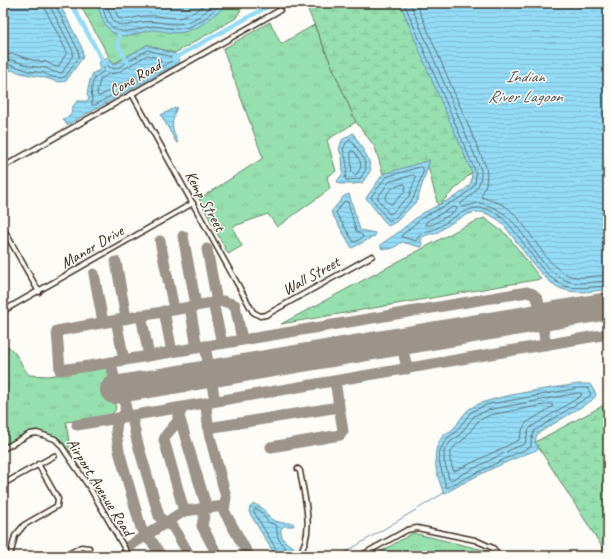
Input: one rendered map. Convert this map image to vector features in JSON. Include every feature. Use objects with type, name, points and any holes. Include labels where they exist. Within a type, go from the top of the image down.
[{"type":"street","name":"Cone Road","points":[[3,167],[280,10]]},
{"type":"street","name":"Kemp Street","points":[[132,94],[253,312],[260,316]]},
{"type":"street","name":"Manor Drive","points":[[3,312],[193,203]]},
{"type":"street","points":[[3,228],[38,292]]},
{"type":"street","name":"Wall Street","points":[[260,316],[266,315],[372,256]]},
{"type":"street","name":"Airport Avenue Road","points":[[3,449],[30,434],[37,433],[55,439],[90,488],[129,556]]},
{"type":"street","points":[[3,484],[54,456]]},
{"type":"street","points":[[10,556],[16,536],[24,525],[57,506],[58,499],[38,464]]},
{"type":"street","points":[[298,469],[300,471],[308,526],[307,539],[298,556]]},
{"type":"street","points":[[360,556],[407,530],[417,528],[475,540],[493,548],[499,556]]},
{"type":"street","points":[[65,556],[81,547],[89,548]]},
{"type":"green space","points":[[79,3],[249,3],[243,6],[236,18],[175,53],[147,45],[113,64]]},
{"type":"green space","points":[[305,3],[400,3],[472,172],[438,206],[427,162],[383,174],[375,147],[356,122]]},
{"type":"green space","points":[[270,22],[281,44],[314,25],[356,122],[327,140],[336,171],[327,177],[330,189],[277,227],[268,214],[232,227],[242,246],[228,254],[199,199],[263,158],[223,49]]},
{"type":"green space","points":[[484,218],[507,235],[541,279],[281,324],[463,227]]},
{"type":"green space","points":[[7,346],[14,351],[29,375],[48,376],[105,368],[109,372],[116,409],[111,416],[66,422],[71,454],[60,439],[37,430],[32,431],[3,446],[3,348]]},
{"type":"green space","points":[[608,403],[608,556],[535,442]]},
{"type":"green space","points":[[413,533],[488,551],[480,556],[373,556]]},
{"type":"water","points":[[3,3],[59,3],[82,48],[83,57],[66,81],[57,82],[42,77],[13,71],[3,71]]},
{"type":"water","points":[[98,3],[231,3],[201,25],[185,32],[176,33],[151,30],[127,36],[114,33],[109,30],[103,21]]},
{"type":"water","name":"Indian River Lagoon","points":[[400,3],[608,3],[608,289],[576,292],[565,290],[556,286],[538,270],[500,221],[490,215],[480,212],[469,214],[435,234],[422,237],[421,241],[423,246],[420,247],[402,242],[392,248],[381,248],[381,244],[421,214],[458,195],[469,186],[472,172]]},
{"type":"water","points":[[147,45],[175,54],[180,62],[67,125],[63,119],[71,115],[72,108],[77,101],[88,101],[89,99],[87,94],[90,80],[93,73],[100,70],[99,62],[107,57],[113,65]]},
{"type":"water","points":[[177,107],[173,125],[178,143],[161,115]]},
{"type":"water","points":[[353,133],[368,158],[371,170],[362,183],[339,184],[337,181],[343,173],[342,157],[339,149],[342,140]]},
{"type":"water","points":[[430,160],[417,201],[396,222],[388,226],[366,198],[383,174]]},
{"type":"water","points":[[349,194],[360,230],[375,233],[375,236],[352,248],[331,212],[344,196]]},
{"type":"water","points":[[578,384],[590,384],[596,394],[595,397],[591,401],[537,434],[535,442],[539,449],[491,469],[444,494],[437,471],[435,455],[437,448],[440,440],[445,434],[453,429],[468,410],[476,405],[504,397]]},
{"type":"water","points":[[254,504],[263,509],[273,520],[293,523],[294,526],[284,526],[281,529],[281,535],[284,540],[294,547],[285,556],[273,552],[249,512],[250,507]]},
{"type":"waterway","points":[[71,3],[105,65]]},
{"type":"waterway","points":[[173,59],[274,3]]},
{"type":"waterway","points":[[119,34],[118,45],[128,63]]},
{"type":"waterway","points":[[339,556],[444,493]]},
{"type":"taxiway","points":[[183,236],[196,305]]},
{"type":"taxiway","points":[[160,241],[174,309]]},
{"type":"taxiway","points":[[207,249],[217,302]]},
{"type":"taxiway","points":[[116,262],[126,318]]},
{"type":"taxiway","points":[[94,274],[103,322]]},
{"type":"taxiway","points":[[242,340],[235,305],[223,301],[57,331],[60,370],[89,366],[527,292],[533,294],[538,300],[546,345]]},
{"type":"taxiway","points":[[213,303],[222,343]]},
{"type":"taxiway","points":[[190,307],[197,348]]},
{"type":"taxiway","points":[[164,311],[172,352]]},
{"type":"taxiway","points":[[141,315],[149,356]]},
{"type":"taxiway","points":[[116,320],[124,360]]},
{"type":"taxiway","points":[[77,425],[608,334]]},
{"type":"taxiway","points":[[401,341],[407,369]]},
{"type":"taxiway","points":[[205,346],[215,401],[209,403],[206,407],[209,433],[226,497],[224,511],[249,556]]},
{"type":"taxiway","points":[[111,362],[115,380],[125,387],[131,387],[125,396],[127,414]]},
{"type":"taxiway","points":[[271,447],[340,435],[343,431],[335,381]]},
{"type":"taxiway","points":[[185,407],[181,410],[179,416],[206,505],[202,526],[218,556]]},
{"type":"taxiway","points":[[208,428],[339,407]]},
{"type":"taxiway","points":[[125,408],[133,422],[137,441],[159,516],[162,520],[173,527],[190,556]]},
{"type":"taxiway","points":[[124,414],[117,422],[116,431],[119,451],[141,528],[145,536],[153,543],[161,556]]},
{"type":"taxiway","points":[[178,414],[178,421],[166,435],[164,440],[184,511]]},
{"type":"taxiway","points":[[126,548],[184,511],[224,506]]},
{"type":"runway","points":[[114,390],[608,306]]}]
